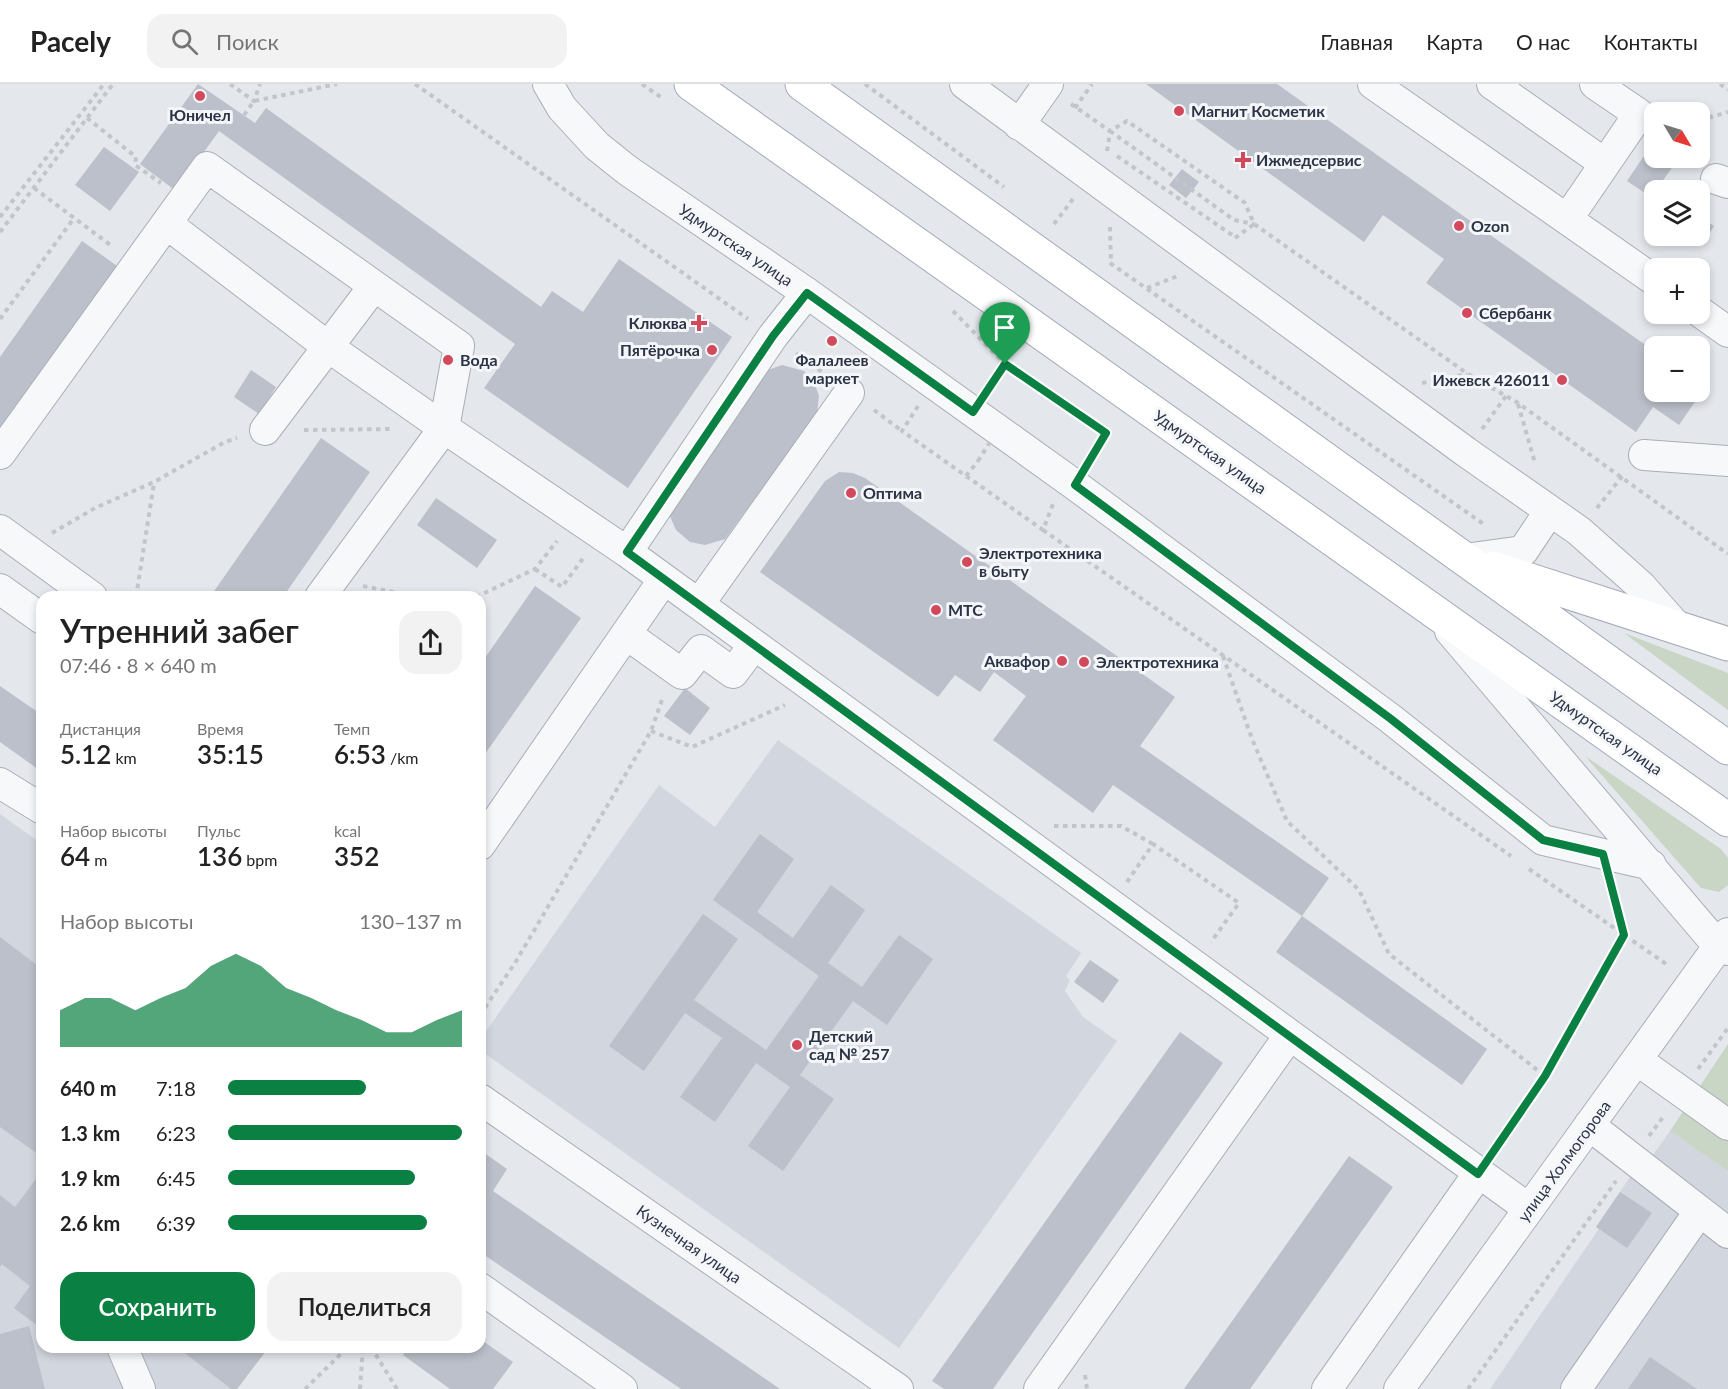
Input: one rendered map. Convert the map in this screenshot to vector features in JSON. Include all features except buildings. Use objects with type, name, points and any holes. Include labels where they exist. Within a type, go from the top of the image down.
[{"type":"main road","name":"Удмуртская улица","points":[[691,84],[1728,820]]},
{"type":"main road","points":[[802,84],[1728,748]]},
{"type":"main road","points":[[1464,559],[1728,644]]},
{"type":"street","name":"Удмуртская улица","points":[[548,84],[562,108],[597,146],[627,170],[807,293],[1075,485],[1391,719],[1543,840],[1651,865]]},
{"type":"street","points":[[965,84],[1466,452],[1579,531],[1641,586],[1678,627]]},
{"type":"street","points":[[1019,125],[1048,84]]},
{"type":"street","points":[[1373,84],[1644,273]]},
{"type":"street","points":[[1492,84],[1604,164]]},
{"type":"street","points":[[1568,218],[1639,114],[1595,84]]},
{"type":"street","points":[[0,454],[207,167],[459,346],[444,428],[326,589]]},
{"type":"street","points":[[175,212],[327,346],[627,552],[1528,1209]]},
{"type":"street","points":[[265,430],[374,286]]},
{"type":"street","points":[[627,552],[773,336],[807,293]]},
{"type":"street","points":[[1710,319],[1728,332]]},
{"type":"street","points":[[699,604],[849,393]]},
{"type":"street","points":[[1644,454],[1728,461]]},
{"type":"street","points":[[1464,559],[1523,551],[1549,512]]},
{"type":"street","points":[[12,538],[84,591]]},
{"type":"street","points":[[486,836],[664,579]]},
{"type":"street","points":[[0,590],[36,615]]},
{"type":"street","points":[[1433,610],[1651,865],[1725,943]]},
{"type":"street","points":[[626,634],[682,674],[701,650],[733,673],[754,645]]},
{"type":"street","points":[[0,783],[36,805]]},
{"type":"street","name":"улица Холмогорова","points":[[1399,1389],[1589,1125],[1725,943]]},
{"type":"street","points":[[1039,1389],[1288,1036]]},
{"type":"street","points":[[1637,1060],[1728,1125]]},
{"type":"street","name":"Кузнечная улица","points":[[486,1103],[898,1389]]},
{"type":"street","points":[[1589,1125],[1631,1160],[1728,1233]]},
{"type":"street","points":[[1327,1389],[1478,1174]]},
{"type":"street","points":[[1576,1389],[1700,1212]]},
{"type":"street","points":[[486,1292],[622,1389]]},
{"type":"street","points":[[125,1353],[140,1389]]},
{"type":"path","points":[[0,218],[104,84]]},
{"type":"path","points":[[0,232],[114,84]]},
{"type":"path","points":[[230,84],[254,101],[337,84]]},
{"type":"path","points":[[244,115],[254,101],[260,84]]},
{"type":"path","points":[[415,84],[773,336],[849,393]]},
{"type":"path","points":[[865,84],[1007,189]]},
{"type":"path","points":[[1092,84],[1075,108],[1234,220],[1254,224],[1468,374],[1518,403],[1728,554]]},
{"type":"path","points":[[1720,84],[1728,90]]},
{"type":"path","points":[[1710,117],[1728,112]]},
{"type":"path","points":[[87,118],[136,157],[135,165],[175,212]]},
{"type":"path","points":[[1110,131],[1127,122],[1245,203],[1254,224]]},
{"type":"path","points":[[1108,149],[1235,237]]},
{"type":"path","points":[[34,188],[138,265]]},
{"type":"path","points":[[1045,217],[1064,231]]},
{"type":"path","points":[[0,319],[74,218]]},
{"type":"path","points":[[1102,257],[1523,551]]},
{"type":"path","points":[[966,476],[991,441],[973,412],[1005,364],[1106,433],[1075,485],[1054,500],[1043,530]]},
{"type":"path","points":[[1466,452],[1506,396]]},
{"type":"path","points":[[1518,403],[1549,512]]},
{"type":"path","points":[[920,404],[902,431],[1516,860]]},
{"type":"path","points":[[12,538],[35,543],[95,508],[154,482],[225,442],[265,430],[396,429]]},
{"type":"path","points":[[1579,531],[1620,478],[1644,454]]},
{"type":"path","points":[[137,591],[154,482]]},
{"type":"path","points":[[486,592],[535,569],[575,517]]},
{"type":"path","points":[[535,569],[562,588],[600,534]]},
{"type":"path","points":[[326,589],[349,591]]},
{"type":"path","points":[[1222,655],[1252,739],[1287,821],[1359,890],[1389,954],[1545,1076]]},
{"type":"path","points":[[486,1006],[515,963],[651,731],[674,668]]},
{"type":"path","points":[[651,731],[692,747],[791,702]]},
{"type":"path","points":[[1030,847],[1056,824],[1121,826],[1153,844],[1239,903],[1194,967]]},
{"type":"path","points":[[1111,906],[1153,844]]},
{"type":"path","points":[[1478,1174],[1545,1076],[1624,935],[1603,854]]},
{"type":"path","points":[[1526,867],[1693,983]]},
{"type":"path","points":[[1468,1389],[1728,1028]]},
{"type":"path","points":[[305,1389],[342,1353]]},
{"type":"path","points":[[360,1389],[363,1353]]},
{"type":"path","points":[[376,1353],[397,1389]]},
{"type":"shaded area","name":"Детский сад № 257","points":[[778,740],[1081,953],[1066,976],[1070,980],[1065,991],[1083,1017],[1117,1041],[899,1348],[486,1054],[486,1031],[659,785],[715,827]]},
{"type":"shaded area","points":[[0,814],[36,840],[36,1353],[264,1353],[237,1389],[0,1389]]},
{"type":"shaded area","points":[[1670,1131],[1728,1171],[1728,1389],[1490,1389],[1604,1221],[1602,1218],[1630,1177],[1635,1180]]},
{"type":"green space","points":[[1624,633],[1728,673],[1728,710]]},
{"type":"green space","points":[[1585,756],[1721,849],[1728,858],[1728,885],[1719,892],[1701,888]]},
{"type":"green space","points":[[1728,1044],[1728,1171],[1670,1131]]},
{"type":"place","name":"Юничел","points":[[200,96]]},
{"type":"place","name":"Магнит Косметик","points":[[1179,111]]},
{"type":"place","name":"Ижмедсервис","points":[[1243,160]]},
{"type":"place","name":"Ozon","points":[[1459,226]]},
{"type":"place","name":"Сбербанк","points":[[1467,313]]},
{"type":"place","name":"Клюква","points":[[699,323]]},
{"type":"place","name":"Фалалеев маркет","points":[[832,341]]},
{"type":"place","name":"Пятёрочка","points":[[712,350]]},
{"type":"place","name":"Вода","points":[[448,360]]},
{"type":"place","name":"Ижевск 426011","points":[[1562,380]]},
{"type":"place","name":"Оптима","points":[[851,493]]},
{"type":"place","name":"Электротехника в быту","points":[[967,562]]},
{"type":"place","name":"МТС","points":[[936,610]]},
{"type":"place","name":"Аквафор","points":[[1062,661]]},
{"type":"place","name":"Электротехника","points":[[1084,662]]},
{"type":"place","name":"Детский сад № 257","points":[[797,1045]]},
{"type":"route","points":[[807,293],[973,412],[1005,364],[1106,433],[1075,485],[1391,719],[1543,840],[1603,854],[1624,935],[1545,1076],[1478,1174],[627,552],[773,336],[807,293]]}]
